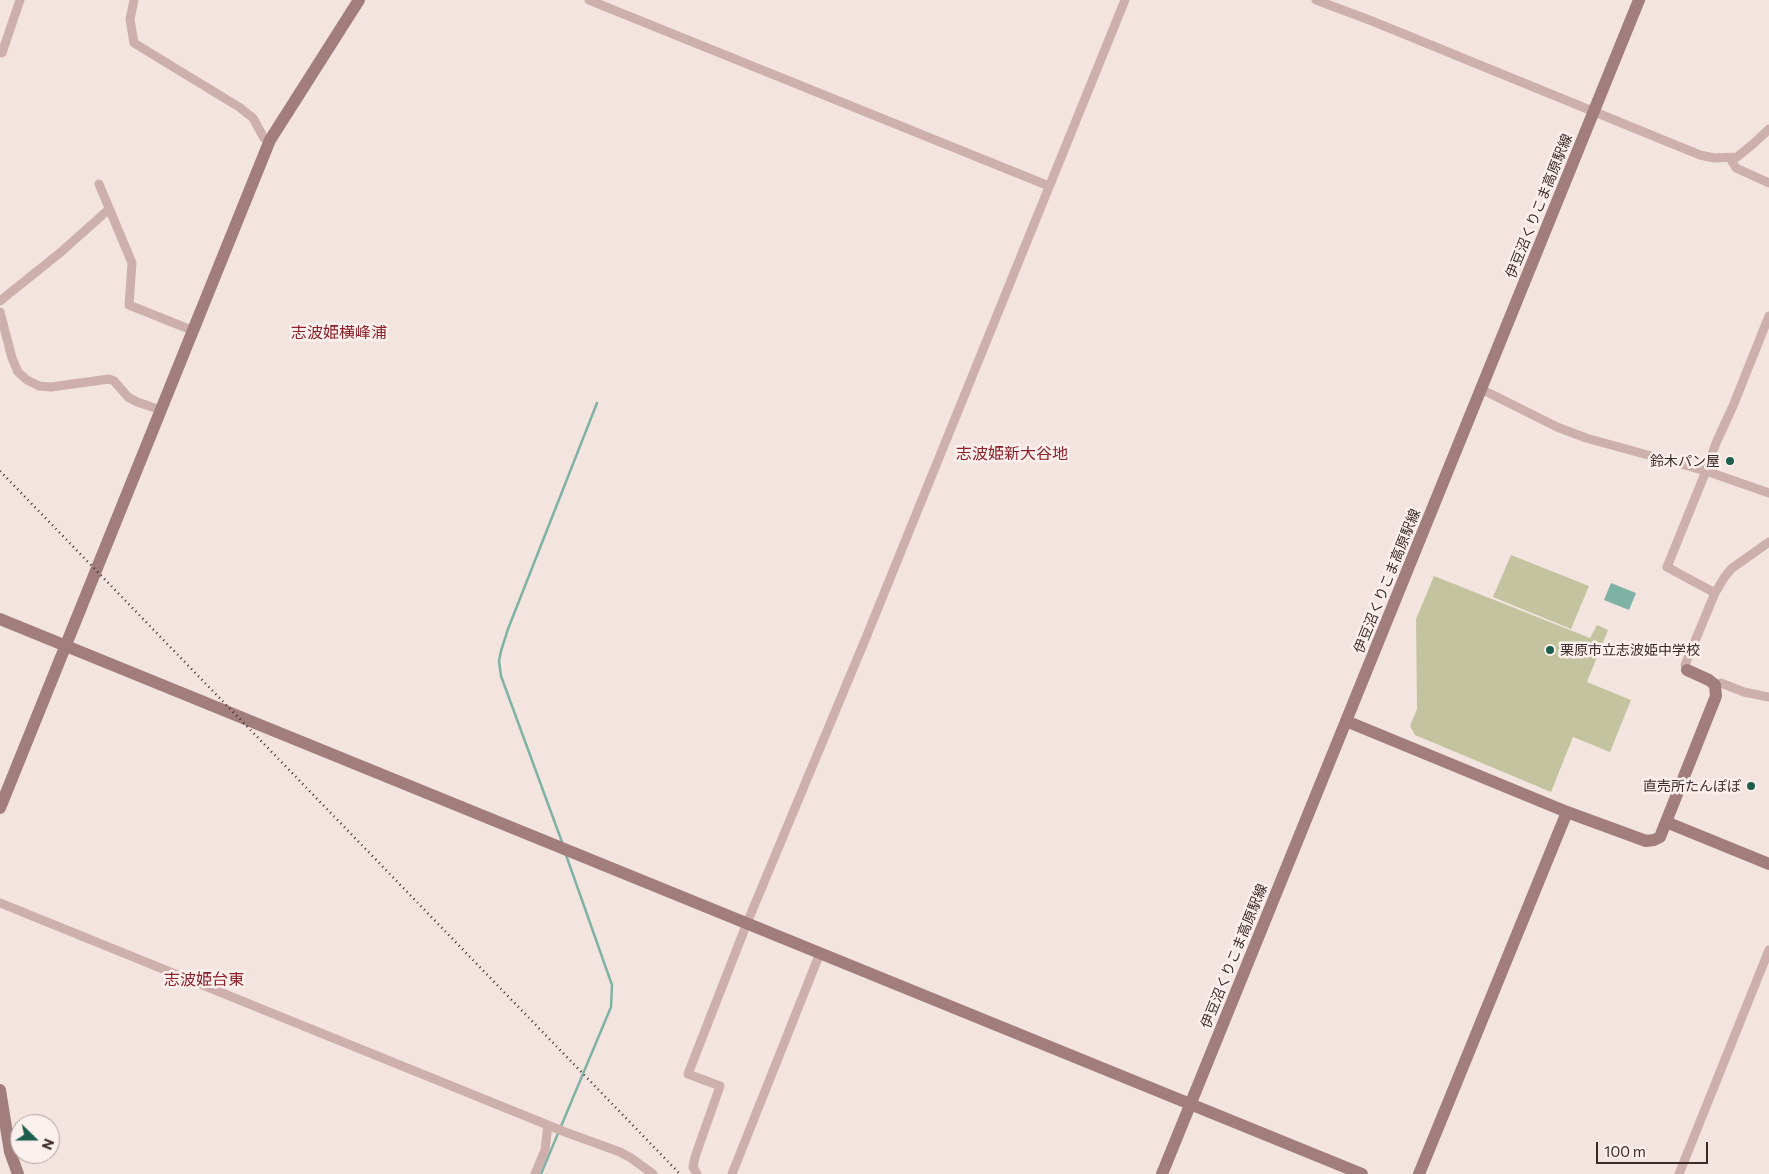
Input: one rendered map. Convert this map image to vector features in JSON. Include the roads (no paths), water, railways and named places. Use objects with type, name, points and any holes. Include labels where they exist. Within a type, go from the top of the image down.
[{"type":"street","points":[[2,53],[20,0]]},
{"type":"street","points":[[134,0],[130,19],[134,43],[239,107],[253,118],[264,138],[270,140]]},
{"type":"street","points":[[0,808],[270,140],[359,0]]},
{"type":"street","points":[[589,0],[1049,186]]},
{"type":"street","points":[[695,1174],[693,1167],[695,1157],[720,1086],[688,1074],[747,923],[865,640],[1124,0]]},
{"type":"street","points":[[1316,0],[1594,110],[1700,155],[1714,158],[1737,157],[1769,129]]},
{"type":"street","name":"伊豆沼くりこま高原駅線","points":[[1162,1174],[1639,0]]},
{"type":"street","points":[[1730,158],[1736,168],[1769,183]]},
{"type":"street","points":[[99,184],[108,210],[132,263],[129,304],[194,331]]},
{"type":"street","points":[[0,301],[61,252],[108,210]]},
{"type":"street","points":[[0,312],[12,358],[18,372],[26,380],[39,386],[51,387],[109,379],[114,381],[128,397],[161,410]]},
{"type":"street","points":[[1715,593],[1667,566],[1769,316]]},
{"type":"street","points":[[1480,390],[1557,427],[1579,435],[1706,471],[1769,493]]},
{"type":"street","points":[[1346,721],[1567,812],[1646,842],[1654,840],[1660,837],[1716,696],[1715,685],[1709,680],[1687,670],[1685,665],[1715,593],[1731,569],[1769,542]]},
{"type":"street","points":[[0,620],[1362,1174]]},
{"type":"street","points":[[1715,685],[1721,683],[1744,692],[1769,696]]},
{"type":"street","points":[[1420,1174],[1567,812]]},
{"type":"street","points":[[1666,822],[1769,864]]},
{"type":"street","points":[[0,903],[565,1132],[620,1152],[653,1174]]},
{"type":"street","points":[[1679,1174],[1769,950]]},
{"type":"street","points":[[732,1174],[820,952]]},
{"type":"street","points":[[0,1090],[10,1152],[18,1174]]},
{"type":"street","points":[[535,1174],[545,1150],[551,1126]]},
{"type":"water","points":[[1611,583],[1636,593],[1629,610],[1604,600]]},
{"type":"waterway","points":[[562,842],[501,676],[499,661],[508,629],[597,403]]},
{"type":"waterway","points":[[541,1174],[611,1007],[612,985],[566,855]]},
{"type":"railway","points":[[0,471],[680,1174]]},
{"type":"place","name":"鈴木パン屋","points":[[1730,461]]},
{"type":"place","name":"栗原市立志波姫中学校","points":[[1550,650]]},
{"type":"place","name":"直売所たんぽぽ","points":[[1751,786]]},
{"type":"district","name":"志波姫横峰浦","points":[[339,333]]},
{"type":"district","name":"志波姫新大谷地","points":[[1012,454]]},
{"type":"district","name":"志波姫台東","points":[[204,980]]}]
